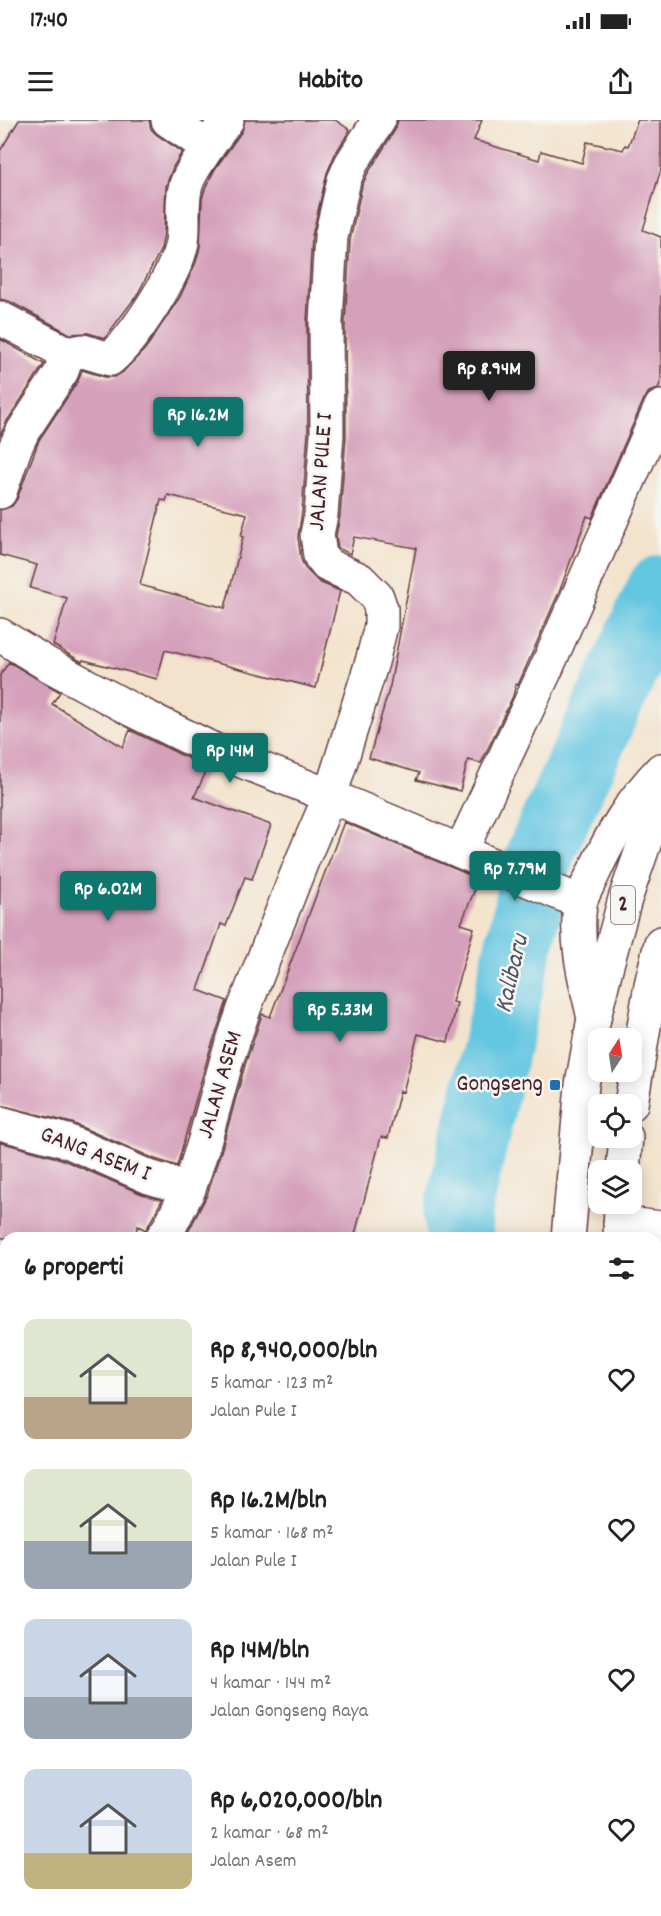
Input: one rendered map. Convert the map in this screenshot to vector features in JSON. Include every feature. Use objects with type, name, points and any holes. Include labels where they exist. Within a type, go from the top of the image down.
[{"type":"main road","points":[[168,120],[208,147]]},
{"type":"main road","points":[[0,318],[61,352],[83,351],[110,359],[122,349],[172,271],[182,243],[187,183],[227,120]]},
{"type":"main road","name":"JALAN PULE I","points":[[330,796],[381,626],[381,609],[377,597],[359,579],[327,565],[320,556],[317,534],[321,515],[327,434],[326,322],[331,237],[344,180],[372,123]]},
{"type":"main road","points":[[0,492],[7,444],[23,431],[62,371],[64,364],[61,352]]},
{"type":"main road","points":[[461,851],[547,667],[661,407]]},
{"type":"main road","points":[[0,635],[47,664],[132,710],[204,745],[568,897]]},
{"type":"main road","points":[[594,1018],[568,897],[606,846],[643,788],[661,770]]},
{"type":"main road","name":"2","points":[[569,1232],[582,1085],[594,1018],[625,900],[661,795]]},
{"type":"main road","name":"JALAN ASEM","points":[[166,1232],[189,1189],[244,1008],[330,796]]},
{"type":"main road","name":"2","points":[[633,1094],[656,986],[661,943]]},
{"type":"main road","name":"GANG ASEM I","points":[[0,1123],[67,1141],[149,1177],[189,1189]]},
{"type":"main road","points":[[620,1221],[661,1228]]},
{"type":"building","points":[[19,120],[149,120],[151,129],[157,135],[182,152],[166,186],[161,249],[137,295],[105,338],[88,333],[70,334],[9,301],[0,299],[0,151]]},
{"type":"building","points":[[245,120],[335,120],[350,130],[335,154],[327,173],[312,236],[307,322],[308,433],[298,537],[301,559],[305,568],[319,582],[340,591],[316,688],[165,650],[157,679],[83,660],[82,662],[53,645],[67,598],[30,588],[37,565],[0,555],[0,510],[12,506],[17,499],[39,440],[78,381],[82,370],[105,377],[115,377],[123,372],[146,348],[180,297],[196,262],[200,247],[202,199],[205,189],[215,169],[242,131]],"holes":[[[168,495],[247,514],[225,608],[140,585],[161,500],[166,501]]]},
{"type":"building","points":[[398,120],[482,120],[474,140],[539,160],[541,151],[582,163],[587,142],[623,150],[625,145],[628,146],[638,120],[661,120],[661,169],[643,230],[661,237],[661,380],[658,389],[649,392],[644,399],[592,518],[587,516],[560,590],[518,685],[516,684],[513,696],[481,763],[468,760],[460,791],[416,780],[419,773],[369,758],[390,686],[416,548],[354,537],[350,554],[338,548],[336,535],[340,516],[346,435],[345,322],[350,240],[362,186],[395,130]]},
{"type":"building","points":[[0,339],[44,364],[7,421],[0,436]]},
{"type":"building","points":[[9,662],[60,692],[52,704],[123,747],[130,730],[208,768],[194,797],[271,825],[252,879],[245,877],[226,926],[221,924],[198,990],[227,1001],[209,1053],[177,1166],[155,1159],[72,1123],[0,1105],[0,675]]},
{"type":"building","points":[[344,822],[479,879],[461,924],[474,928],[452,1002],[457,1003],[448,1042],[418,1034],[388,1138],[381,1137],[356,1232],[188,1232],[207,1195],[262,1014],[270,1017]]},
{"type":"building","points":[[0,1142],[61,1159],[142,1194],[162,1200],[146,1230],[138,1226],[136,1232],[0,1232]]},
{"type":"waterway","name":"Kalibaru","points":[[459,1232],[457,1215],[541,851],[661,589]]},
{"type":"place","name":"Gongseng","points":[[555,1085]]}]
